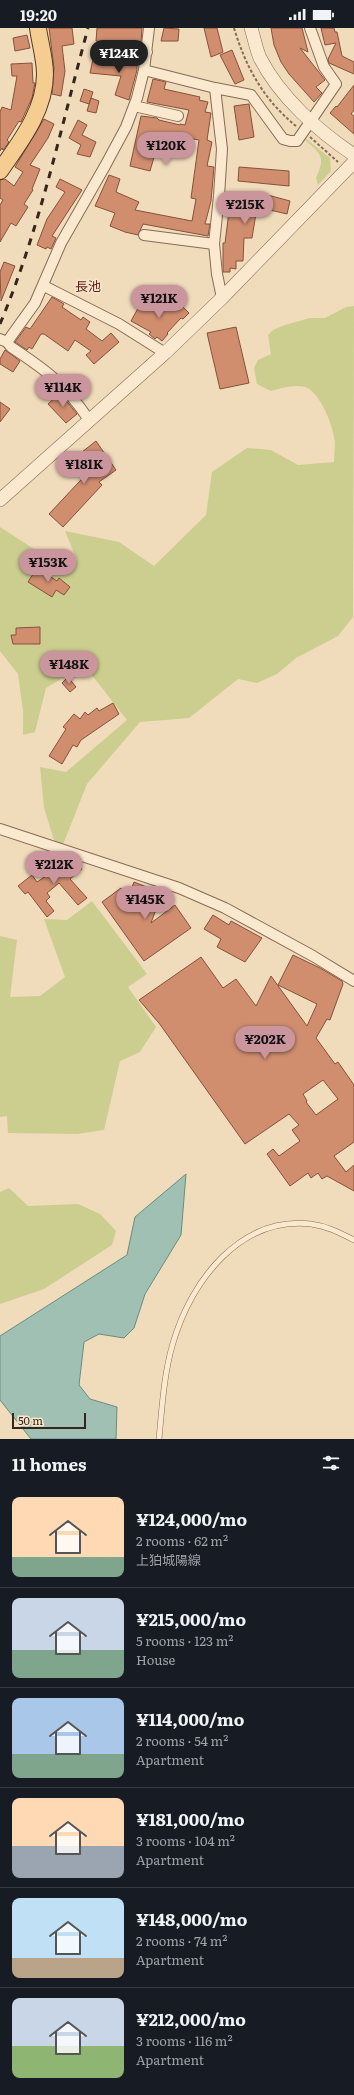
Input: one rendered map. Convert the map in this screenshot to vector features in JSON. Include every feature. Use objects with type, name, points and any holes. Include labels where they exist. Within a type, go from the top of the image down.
[{"type":"main road","points":[[0,171],[32,124],[42,97],[45,74],[38,28]]},
{"type":"street","points":[[89,420],[77,401],[61,383],[10,347],[4,340],[35,303],[44,286],[48,271],[61,242],[106,166],[126,127],[134,106],[144,70],[149,28]]},
{"type":"street","points":[[251,28],[260,57],[278,86],[311,121],[354,155]]},
{"type":"street","points":[[144,70],[215,88],[251,95],[283,139],[297,141],[336,84],[324,67],[310,28]]},
{"type":"street","points":[[105,52],[146,52]]},
{"type":"street","points":[[215,88],[222,148],[220,196],[214,244],[217,274],[222,298]]},
{"type":"street","points":[[134,106],[178,116]]},
{"type":"street","points":[[0,500],[165,352],[222,298],[354,162]]},
{"type":"street","points":[[144,235],[214,244]]},
{"type":"street","points":[[44,286],[119,324],[165,352]]},
{"type":"street","points":[[0,829],[179,888],[225,908],[313,956],[354,981]]},
{"type":"lane","points":[[159,1439],[164,1395],[173,1343],[191,1296],[212,1266],[249,1237],[286,1224],[312,1224],[332,1229],[354,1240]]},
{"type":"path","points":[[306,134],[340,164]]},
{"type":"green space","points":[[305,138],[330,158],[331,171],[318,185],[316,178],[321,165],[320,156],[318,152],[304,139]]},
{"type":"green space","points":[[354,306],[353,617],[338,636],[296,658],[277,674],[257,683],[238,679],[189,718],[140,722],[87,784],[62,847],[55,843],[44,808],[40,767],[66,772],[127,720],[84,665],[46,688],[35,732],[23,735],[23,711],[18,674],[0,651],[0,527],[65,569],[77,560],[65,531],[119,542],[154,566],[206,515],[212,472],[247,448],[271,450],[298,465],[334,462],[335,443],[333,431],[324,408],[315,395],[310,390],[301,386],[271,391],[257,384],[254,368],[258,360],[271,354],[268,335],[273,330],[310,318],[325,318],[346,307]]},
{"type":"green space","points":[[92,901],[147,974],[128,987],[156,1027],[140,1052],[120,1061],[104,1130],[77,1134],[8,1133],[7,1116],[0,1117],[0,936],[17,940],[10,997],[40,996],[65,977],[44,919],[67,920]]},
{"type":"green space","points":[[9,1188],[28,1206],[78,1204],[100,1214],[116,1231],[112,1245],[44,1289],[0,1304],[0,1192]]},
{"type":"shaded area","points":[[186,1174],[181,1235],[145,1294],[134,1328],[124,1338],[99,1334],[84,1342],[79,1385],[90,1399],[117,1407],[116,1439],[31,1439],[0,1400],[0,1336],[127,1255],[135,1217]]},
{"type":"building","points":[[49,28],[72,28],[74,44],[62,46],[65,71],[61,96],[52,94],[54,68]]},
{"type":"building","points":[[97,28],[142,28],[141,42],[138,41],[137,46],[126,46],[96,41]]},
{"type":"building","points":[[164,28],[179,29],[178,41],[161,41]]},
{"type":"building","points":[[204,28],[217,28],[223,52],[211,57]]},
{"type":"building","points":[[271,28],[302,28],[308,52],[300,48],[325,80],[316,87],[322,93],[314,102],[289,74],[281,62],[274,45]]},
{"type":"building","points":[[321,28],[334,28],[335,32],[337,32],[342,56],[354,62],[354,74],[329,63],[328,59],[336,43],[325,45]]},
{"type":"building","points":[[27,35],[30,48],[15,51],[13,38]]},
{"type":"building","points":[[232,50],[244,80],[235,84],[220,55]]},
{"type":"building","points":[[125,58],[137,58],[137,70],[129,100],[115,95],[121,76],[90,73],[93,59],[124,64]]},
{"type":"building","points":[[32,63],[33,83],[35,83],[32,98],[21,122],[19,121],[7,140],[9,142],[3,150],[2,148],[0,151],[0,112],[2,107],[11,110],[17,76],[12,76],[11,64]]},
{"type":"building","points":[[153,79],[166,82],[164,89],[200,97],[199,100],[208,102],[205,112],[211,113],[207,140],[212,142],[207,166],[214,167],[211,201],[205,224],[210,224],[208,236],[143,224],[138,235],[125,232],[110,226],[115,213],[95,206],[109,175],[120,179],[116,192],[139,202],[135,210],[192,221],[196,199],[191,198],[199,140],[161,133],[150,171],[130,166],[141,116],[157,118],[159,120],[185,125],[189,110],[147,102]]},
{"type":"building","points":[[354,85],[354,110],[351,114],[354,116],[354,134],[330,113],[336,106],[337,107]]},
{"type":"building","points":[[84,89],[93,92],[89,104],[80,101]]},
{"type":"building","points":[[91,98],[99,101],[96,113],[87,111]]},
{"type":"building","points":[[249,104],[254,137],[239,140],[234,106]]},
{"type":"building","points":[[44,119],[54,124],[48,138],[30,165],[40,169],[32,189],[33,190],[24,204],[28,207],[16,226],[11,223],[0,242],[0,205],[3,200],[0,198],[0,180],[5,179],[14,186],[23,172],[15,167]]},
{"type":"building","points":[[78,120],[87,125],[82,135],[96,142],[90,157],[77,154],[81,145],[69,138]]},
{"type":"building","points":[[239,167],[289,171],[289,186],[238,181]]},
{"type":"building","points":[[60,179],[82,190],[52,236],[56,238],[51,249],[47,247],[46,249],[37,245],[47,219],[65,192],[56,187]]},
{"type":"building","points":[[264,194],[290,201],[287,214],[257,207],[252,238],[244,238],[243,261],[236,261],[236,269],[230,268],[230,272],[223,272],[223,243],[225,243],[231,196],[263,200]]},
{"type":"building","points":[[4,262],[15,266],[1,301],[0,272]]},
{"type":"building","points":[[52,297],[64,304],[62,307],[81,320],[83,317],[90,322],[86,329],[102,341],[111,333],[119,342],[94,364],[86,355],[91,351],[75,340],[68,351],[44,334],[41,334],[32,349],[29,347],[27,350],[15,342],[26,327],[30,329]]},
{"type":"building","points":[[158,302],[171,308],[175,304],[177,306],[180,304],[189,313],[183,319],[181,318],[167,333],[168,334],[162,341],[157,337],[155,339],[149,334],[151,332],[131,321],[141,303],[153,310]]},
{"type":"building","points":[[236,327],[249,383],[220,389],[207,333]]},
{"type":"building","points":[[5,350],[20,361],[13,372],[0,364],[0,359]]},
{"type":"building","points":[[60,393],[77,414],[66,423],[48,404]]},
{"type":"building","points":[[0,402],[10,409],[0,422]]},
{"type":"building","points":[[96,441],[116,470],[99,482],[102,485],[63,527],[49,514],[93,467],[82,452]]},
{"type":"building","points":[[37,568],[57,581],[59,578],[70,587],[64,595],[56,590],[52,597],[28,582]]},
{"type":"building","points":[[40,627],[40,644],[13,644],[11,635],[16,635],[16,628]]},
{"type":"building","points":[[68,677],[76,687],[70,692],[62,683]]},
{"type":"building","points":[[113,703],[119,714],[81,740],[77,747],[73,745],[62,764],[49,756],[66,729],[63,727],[74,714],[80,719],[85,712],[88,715],[97,708],[99,711]]},
{"type":"building","points":[[69,859],[75,861],[82,869],[70,879],[87,898],[78,905],[59,883],[47,893],[50,897],[46,901],[54,911],[47,917],[28,892],[25,894],[18,886],[32,875],[37,882],[52,872],[48,868],[56,862],[59,866]]},
{"type":"building","points":[[134,882],[162,893],[151,923],[175,905],[191,928],[144,961],[102,902],[121,888],[128,898]]},
{"type":"building","points":[[213,915],[229,925],[231,921],[262,938],[245,962],[217,947],[221,939],[204,929]]},
{"type":"building","points":[[293,955],[342,981],[343,984],[330,1020],[327,1019],[316,1038],[335,1064],[338,1062],[354,1085],[354,1142],[334,1156],[346,1172],[354,1165],[354,1191],[327,1176],[322,1179],[318,1173],[311,1178],[308,1173],[290,1186],[267,1154],[273,1149],[279,1156],[300,1141],[292,1130],[299,1125],[289,1114],[245,1144],[159,1023],[139,1000],[201,957],[223,988],[236,979],[256,1006],[271,976],[307,1026],[317,1004],[278,985]],"holes":[[[323,1080],[338,1099],[316,1115],[306,1102],[307,1101],[303,1094]]]},
{"type":"railway","points":[[0,324],[27,252],[49,178],[88,28]]},
{"type":"district","name":"長池","points":[[88,285]]}]
